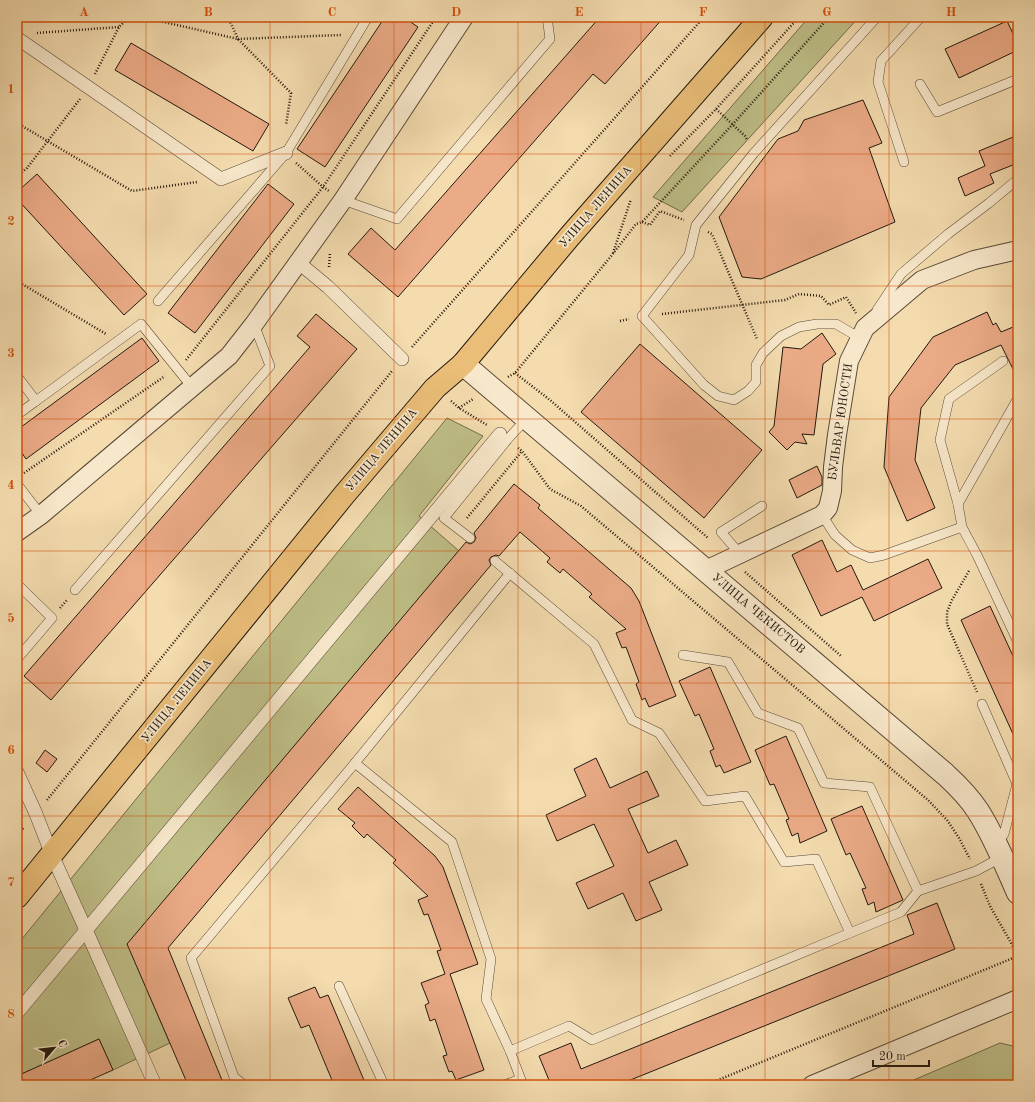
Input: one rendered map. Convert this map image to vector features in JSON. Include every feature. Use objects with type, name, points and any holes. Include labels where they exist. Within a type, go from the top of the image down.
[{"type":"main road","name":"УЛИЦА ЛЕНИНА","points":[[17,896],[52,855],[344,495],[435,388],[462,364],[570,236],[762,17]]},
{"type":"street","points":[[17,532],[41,514],[229,356],[254,324],[343,200],[464,17]]},
{"type":"street","points":[[17,38],[221,179],[286,153]]},
{"type":"street","name":"БУЛЬВАР ЮНОСТИ","points":[[822,515],[828,508],[832,491],[837,435],[849,361],[863,333],[922,280],[974,260],[1018,250]]},
{"type":"street","points":[[298,262],[328,287],[402,359]]},
{"type":"street","name":"УЛИЦА ЧЕКИСТОВ","points":[[462,364],[945,774],[966,795],[978,811],[987,826],[1018,892]]},
{"type":"street","points":[[17,1013],[504,437]]},
{"type":"street","points":[[706,570],[822,515]]},
{"type":"street","points":[[17,772],[52,855],[155,1085]]},
{"type":"street","points":[[812,1085],[1018,999]]},
{"type":"lane","points":[[158,301],[286,153],[368,17]]},
{"type":"lane","points":[[877,17],[754,153],[696,225],[689,255],[642,316],[704,385],[718,396],[734,400],[748,391],[756,382],[756,365],[763,353],[781,336],[799,327],[817,324],[836,324],[863,333],[901,274],[948,234],[1018,179]]},
{"type":"lane","points":[[904,162],[878,82],[881,61],[920,17]]},
{"type":"lane","points":[[343,200],[397,219],[550,39],[549,18]]},
{"type":"lane","points":[[920,84],[937,112],[1018,79]]},
{"type":"lane","points":[[17,415],[141,324],[192,387]]},
{"type":"lane","points":[[75,590],[270,366],[254,324]]},
{"type":"lane","points":[[1003,361],[949,399],[940,440],[958,504],[962,527],[977,555],[1018,642]]},
{"type":"lane","points":[[17,376],[36,401]]},
{"type":"lane","points":[[958,504],[1018,398]]},
{"type":"lane","points":[[470,538],[444,518],[504,437],[527,418]]},
{"type":"lane","points":[[17,484],[41,514]]},
{"type":"lane","points":[[740,554],[721,532],[762,506]]},
{"type":"lane","points":[[822,515],[835,535],[852,550],[870,558],[884,555],[962,527]]},
{"type":"lane","points":[[495,561],[594,644],[632,720],[659,733],[705,801],[745,796],[784,862],[816,860],[850,933]]},
{"type":"lane","points":[[244,1085],[234,1077],[191,958],[356,762],[510,573]]},
{"type":"lane","points":[[17,584],[52,618],[17,659]]},
{"type":"lane","points":[[683,655],[728,662],[758,713],[798,728],[824,783],[870,787],[918,891]]},
{"type":"lane","points":[[510,1051],[569,1026],[592,1040],[901,912],[918,891],[976,871],[999,851],[1017,784],[982,704]]},
{"type":"lane","points":[[356,762],[452,842],[491,959],[486,999],[510,1051],[521,1082],[505,1085]]},
{"type":"lane","points":[[339,986],[384,1085]]},
{"type":"path","points":[[36,33],[119,27],[129,17]]},
{"type":"path","points":[[142,17],[238,39],[357,34]]},
{"type":"path","points":[[228,17],[238,39],[291,93],[282,150],[324,187]]},
{"type":"path","points":[[428,17],[434,20]]},
{"type":"path","points":[[23,473],[176,367],[182,365],[324,187],[436,17]]},
{"type":"path","points":[[17,836],[402,359],[704,17]]},
{"type":"path","points":[[666,159],[716,109],[799,17]]},
{"type":"path","points":[[459,408],[515,373],[636,224],[642,222],[829,17]]},
{"type":"path","points":[[716,109],[745,136]]},
{"type":"path","points":[[17,123],[132,191],[221,179]]},
{"type":"path","points":[[612,255],[632,197]]},
{"type":"path","points":[[642,222],[650,226],[660,211],[696,225],[712,234],[763,353]]},
{"type":"path","points":[[17,281],[109,335]]},
{"type":"path","points":[[620,321],[642,316],[786,300],[799,294],[821,296],[829,305],[846,297],[863,333]]},
{"type":"path","points":[[435,388],[459,408],[504,437],[522,451],[550,489],[581,506],[928,800],[947,820],[959,838],[976,871],[990,906],[1018,956],[706,1085]]},
{"type":"path","points":[[458,529],[522,451]]},
{"type":"path","points":[[974,687],[947,624],[947,612],[977,555]]},
{"type":"path","points":[[52,618],[75,590]]},
{"type":"green space","points":[[809,17],[859,17],[682,212],[653,197]]},
{"type":"green space","points":[[447,418],[483,436],[419,516],[459,551],[128,944],[170,1043],[113,1070],[99,1039],[17,1076],[17,945]]},
{"type":"green space","points":[[1000,1043],[1018,1048],[1018,1085],[902,1085]]},
{"type":"building","points":[[385,17],[403,17],[418,27],[325,167],[297,149]]},
{"type":"building","points":[[600,17],[664,17],[605,84],[593,74],[398,297],[348,254],[371,228],[395,250]]},
{"type":"building","points":[[1007,21],[1018,44],[1018,50],[959,78],[945,49]]},
{"type":"building","points":[[131,43],[269,124],[253,151],[115,70]]},
{"type":"building","points":[[863,100],[882,143],[869,148],[895,222],[761,279],[742,277],[719,217],[778,139],[798,131],[804,120]]},
{"type":"building","points":[[1018,135],[1018,163],[990,174],[994,183],[965,196],[958,178],[985,166],[979,151]]},
{"type":"building","points":[[37,174],[147,294],[124,315],[17,199],[17,192]]},
{"type":"building","points":[[268,184],[294,204],[195,333],[168,313]]},
{"type":"building","points":[[987,312],[993,325],[996,323],[1001,332],[1018,325],[1018,379],[1001,345],[955,365],[921,408],[915,460],[935,508],[907,521],[884,467],[889,397],[933,337]]},
{"type":"building","points":[[316,314],[357,349],[51,700],[24,676],[310,347],[297,336]]},
{"type":"building","points":[[822,333],[836,354],[823,364],[814,435],[802,434],[807,444],[795,442],[787,450],[769,432],[774,426],[783,347],[801,349]]},
{"type":"building","points":[[142,338],[159,361],[26,459],[17,446],[17,430]]},
{"type":"building","points":[[640,344],[762,450],[704,518],[581,412]]},
{"type":"building","points":[[817,466],[822,477],[822,485],[797,498],[789,480]]},
{"type":"building","points":[[514,484],[540,505],[538,508],[631,588],[639,601],[676,696],[649,707],[645,698],[642,700],[636,684],[639,682],[626,647],[622,648],[616,633],[626,629],[589,597],[592,594],[563,569],[560,573],[547,562],[550,558],[520,532],[499,556],[496,555],[491,557],[489,560],[491,565],[168,948],[224,1085],[188,1085],[127,944],[466,542],[470,544],[474,542],[476,538],[474,533]]},
{"type":"building","points":[[822,540],[837,572],[851,565],[863,590],[928,559],[942,588],[874,621],[862,597],[821,616],[792,555]]},
{"type":"building","points":[[990,606],[1018,667],[1018,745],[961,620]]},
{"type":"building","points":[[710,667],[751,762],[724,773],[720,765],[716,767],[710,751],[714,749],[699,714],[695,716],[679,681]]},
{"type":"building","points":[[786,736],[827,831],[800,843],[798,833],[792,836],[786,820],[789,819],[774,784],[770,785],[755,750]]},
{"type":"building","points":[[45,750],[57,759],[47,772],[36,763]]},
{"type":"building","points":[[596,758],[610,788],[647,771],[659,796],[628,809],[648,853],[676,840],[688,865],[649,882],[662,910],[636,921],[623,893],[588,909],[576,883],[614,866],[594,824],[557,841],[546,815],[586,796],[574,769]]},
{"type":"building","points":[[358,787],[435,856],[443,867],[478,964],[450,974],[484,1070],[456,1080],[452,1071],[449,1072],[443,1056],[447,1055],[435,1019],[430,1021],[425,1005],[429,1003],[421,983],[445,974],[437,951],[441,950],[428,914],[424,915],[418,900],[428,896],[393,863],[396,860],[367,834],[364,838],[352,826],[355,823],[338,809]]},
{"type":"building","points":[[862,806],[903,900],[876,912],[874,902],[868,905],[862,889],[866,888],[850,853],[846,855],[831,819]]},
{"type":"building","points":[[937,903],[955,949],[618,1085],[551,1085],[539,1056],[571,1043],[581,1069],[914,934],[907,915]]},
{"type":"building","points":[[315,987],[320,998],[328,995],[366,1085],[334,1085],[309,1025],[301,1028],[288,998]]},
{"type":"building","points":[[99,1039],[113,1070],[79,1085],[17,1085],[17,1076]]}]
